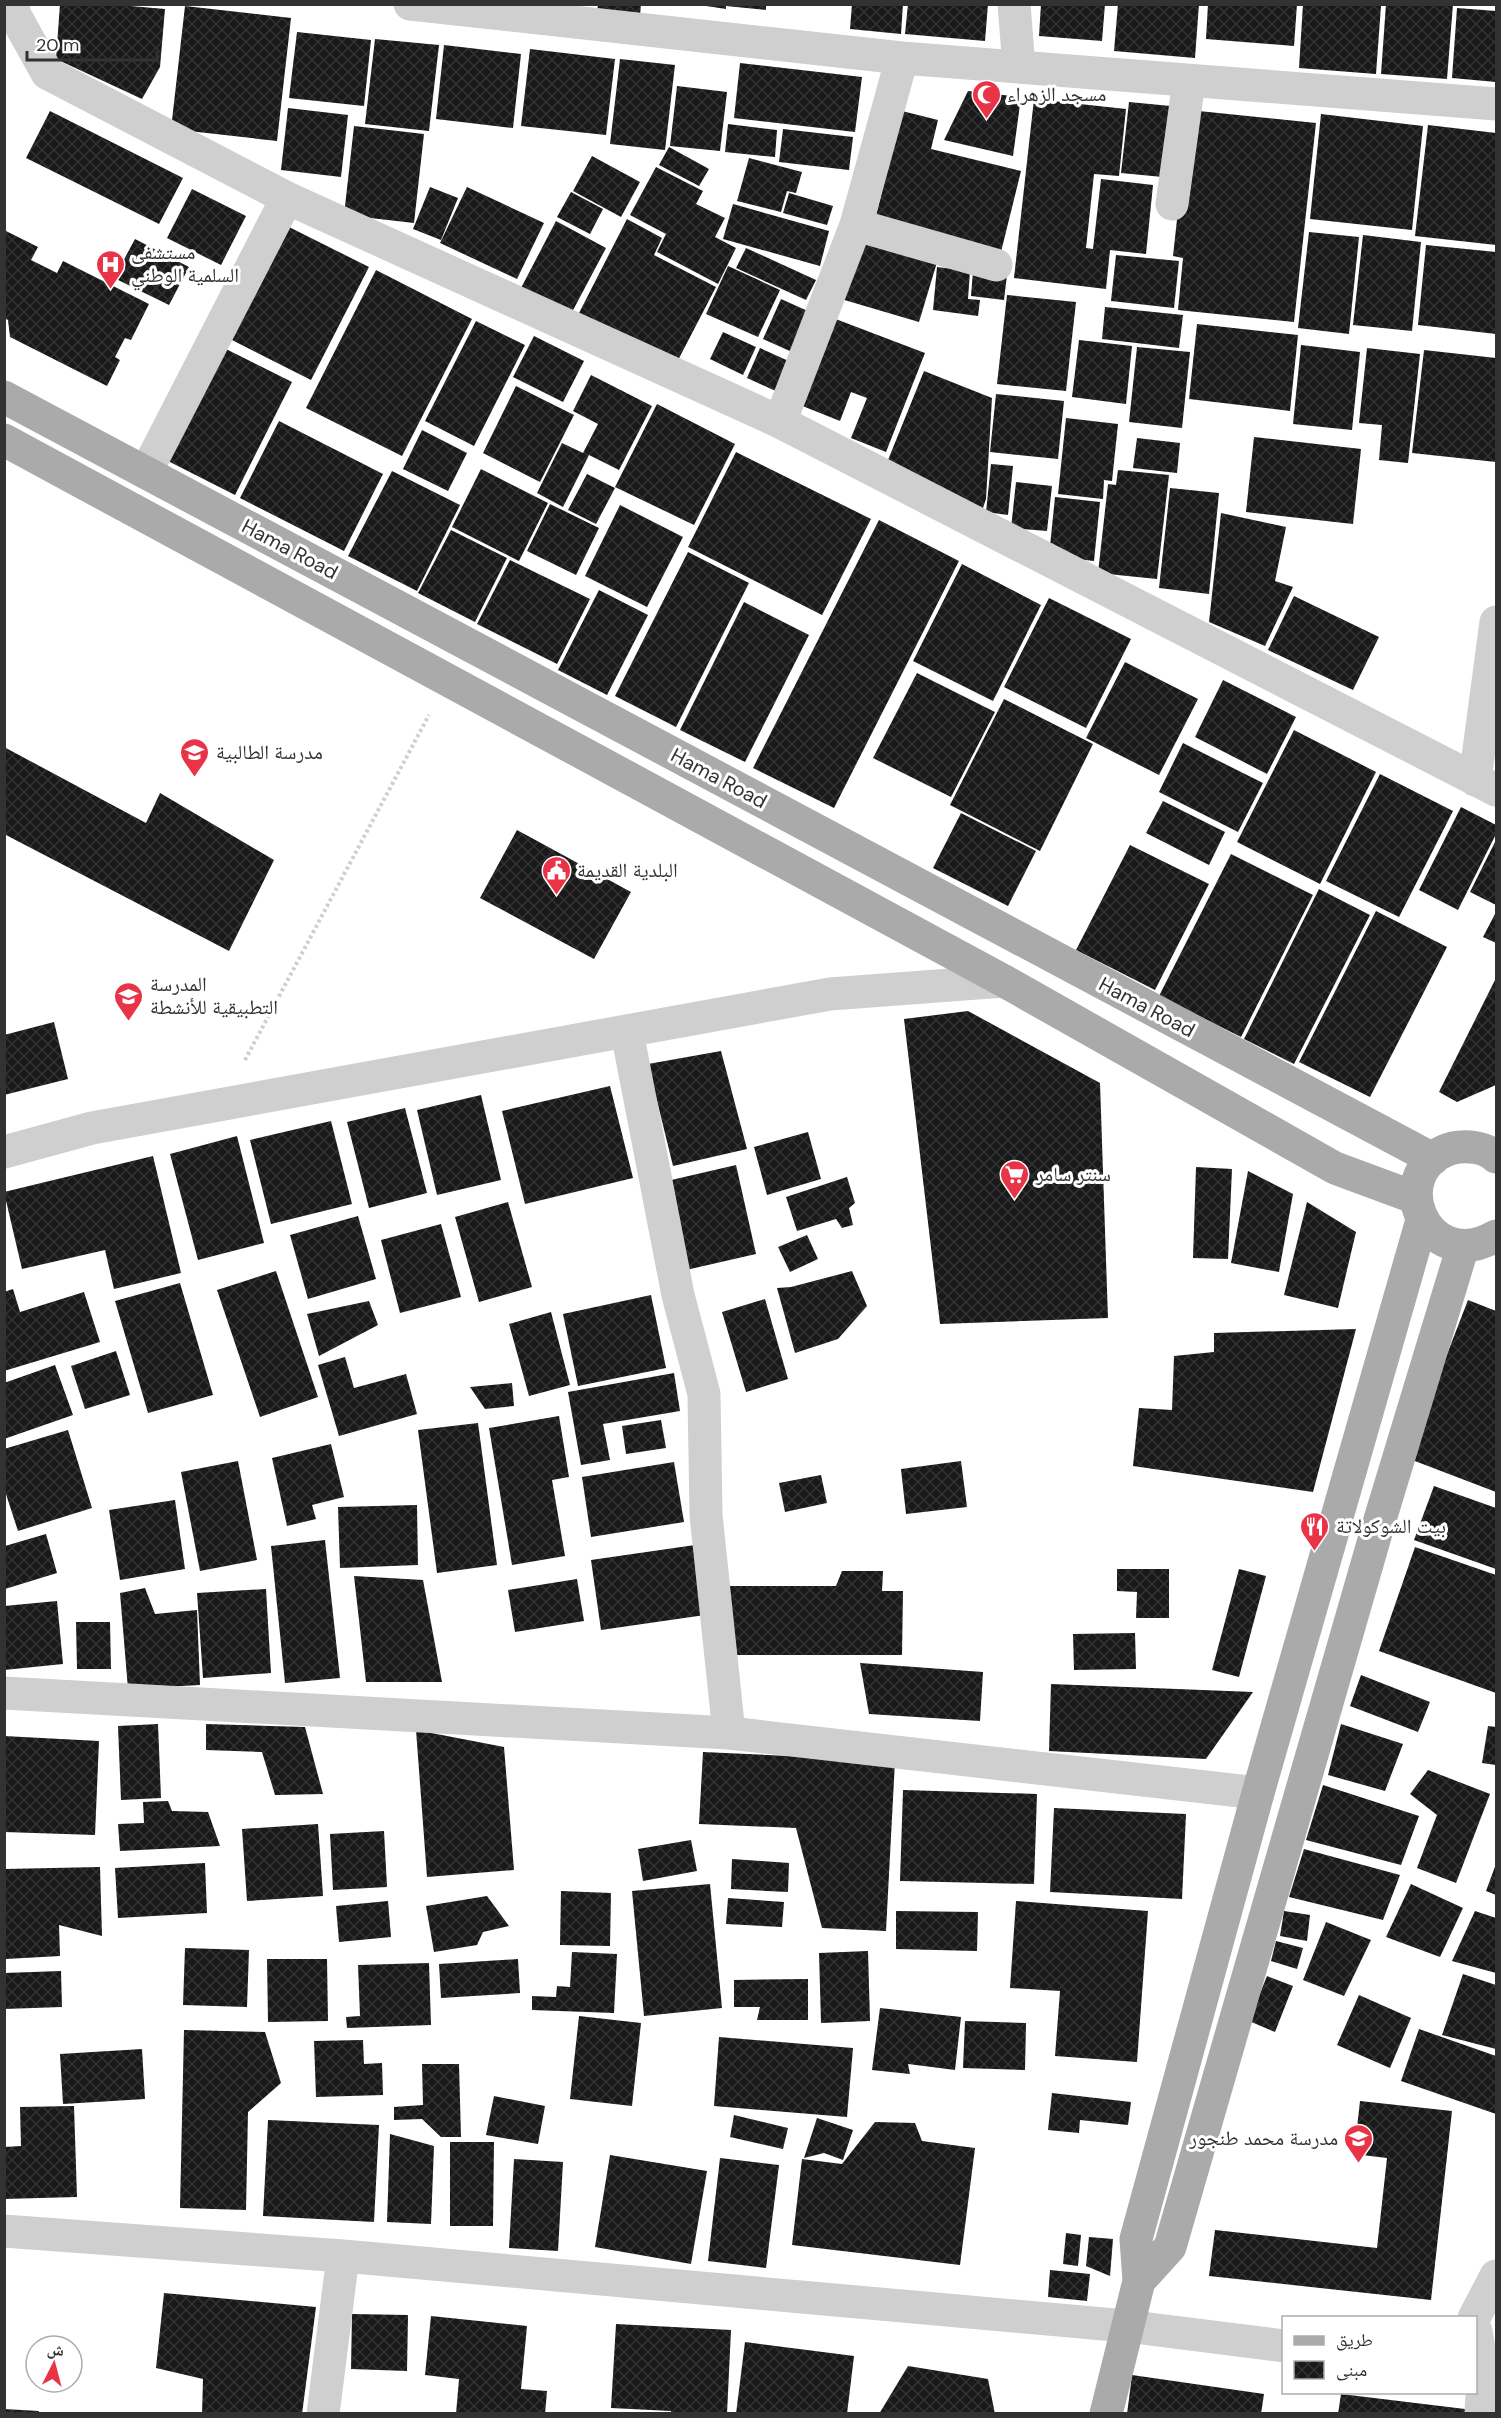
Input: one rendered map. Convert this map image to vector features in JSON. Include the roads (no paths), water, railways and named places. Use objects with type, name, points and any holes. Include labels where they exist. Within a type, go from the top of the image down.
[{"type":"main road","name":"Hama Road","points":[[4,397],[1433,1159]]},
{"type":"main road","name":"Hama Road","points":[[4,440],[1004,981],[1335,1168],[1419,1209]]},
{"type":"main road","points":[[1138,2281],[1170,2247],[1377,1526],[1484,1245],[1447,1243],[1432,1233],[1419,1209],[1416,1187],[1423,1171],[1433,1159],[1446,1150],[1461,1146],[1490,1146]]},
{"type":"main road","points":[[1106,2414],[1138,2281],[1136,2239],[1419,1209]]},
{"type":"street","points":[[410,4],[902,58],[1497,104]]},
{"type":"street","points":[[1014,4],[1019,67]]},
{"type":"street","points":[[10,6],[47,73],[287,198],[780,422],[1486,785],[1497,622]]},
{"type":"street","points":[[780,422],[856,225],[902,58]]},
{"type":"street","points":[[1172,204],[1189,81]]},
{"type":"street","points":[[146,472],[287,198]]},
{"type":"street","points":[[856,225],[996,265]]},
{"type":"street","points":[[4,1152],[92,1128],[830,994],[1004,981]]},
{"type":"street","points":[[627,1032],[678,1295],[704,1394],[706,1515],[729,1733]]},
{"type":"street","points":[[4,1693],[729,1733],[1258,1793]]},
{"type":"street","points":[[4,2231],[343,2256],[1126,2325],[1282,2346]]},
{"type":"street","points":[[323,2414],[343,2256]]},
{"type":"street","points":[[1475,2316],[1497,2276]]},
{"type":"street","points":[[1477,2336],[1485,2373],[1481,2414]]},
{"type":"place","name":"مسجد الزهراء","points":[[986,120]]},
{"type":"place","name":"مستشفى السلمية الوطني","points":[[110,290]]},
{"type":"place","name":"مدرسة الطالبية","points":[[195,778]]},
{"type":"place","name":"البلدية القديمة","points":[[556,896]]},
{"type":"place","name":"المدرسة التطبيقية للأنشطة","points":[[129,1022]]},
{"type":"place","name":"سنتر سامر","points":[[1015,1200]]},
{"type":"place","name":"بيت الشوكولاتة","points":[[1315,1552]]},
{"type":"place","name":"مدرسة محمد طنجور","points":[[1359,2164]]}]
